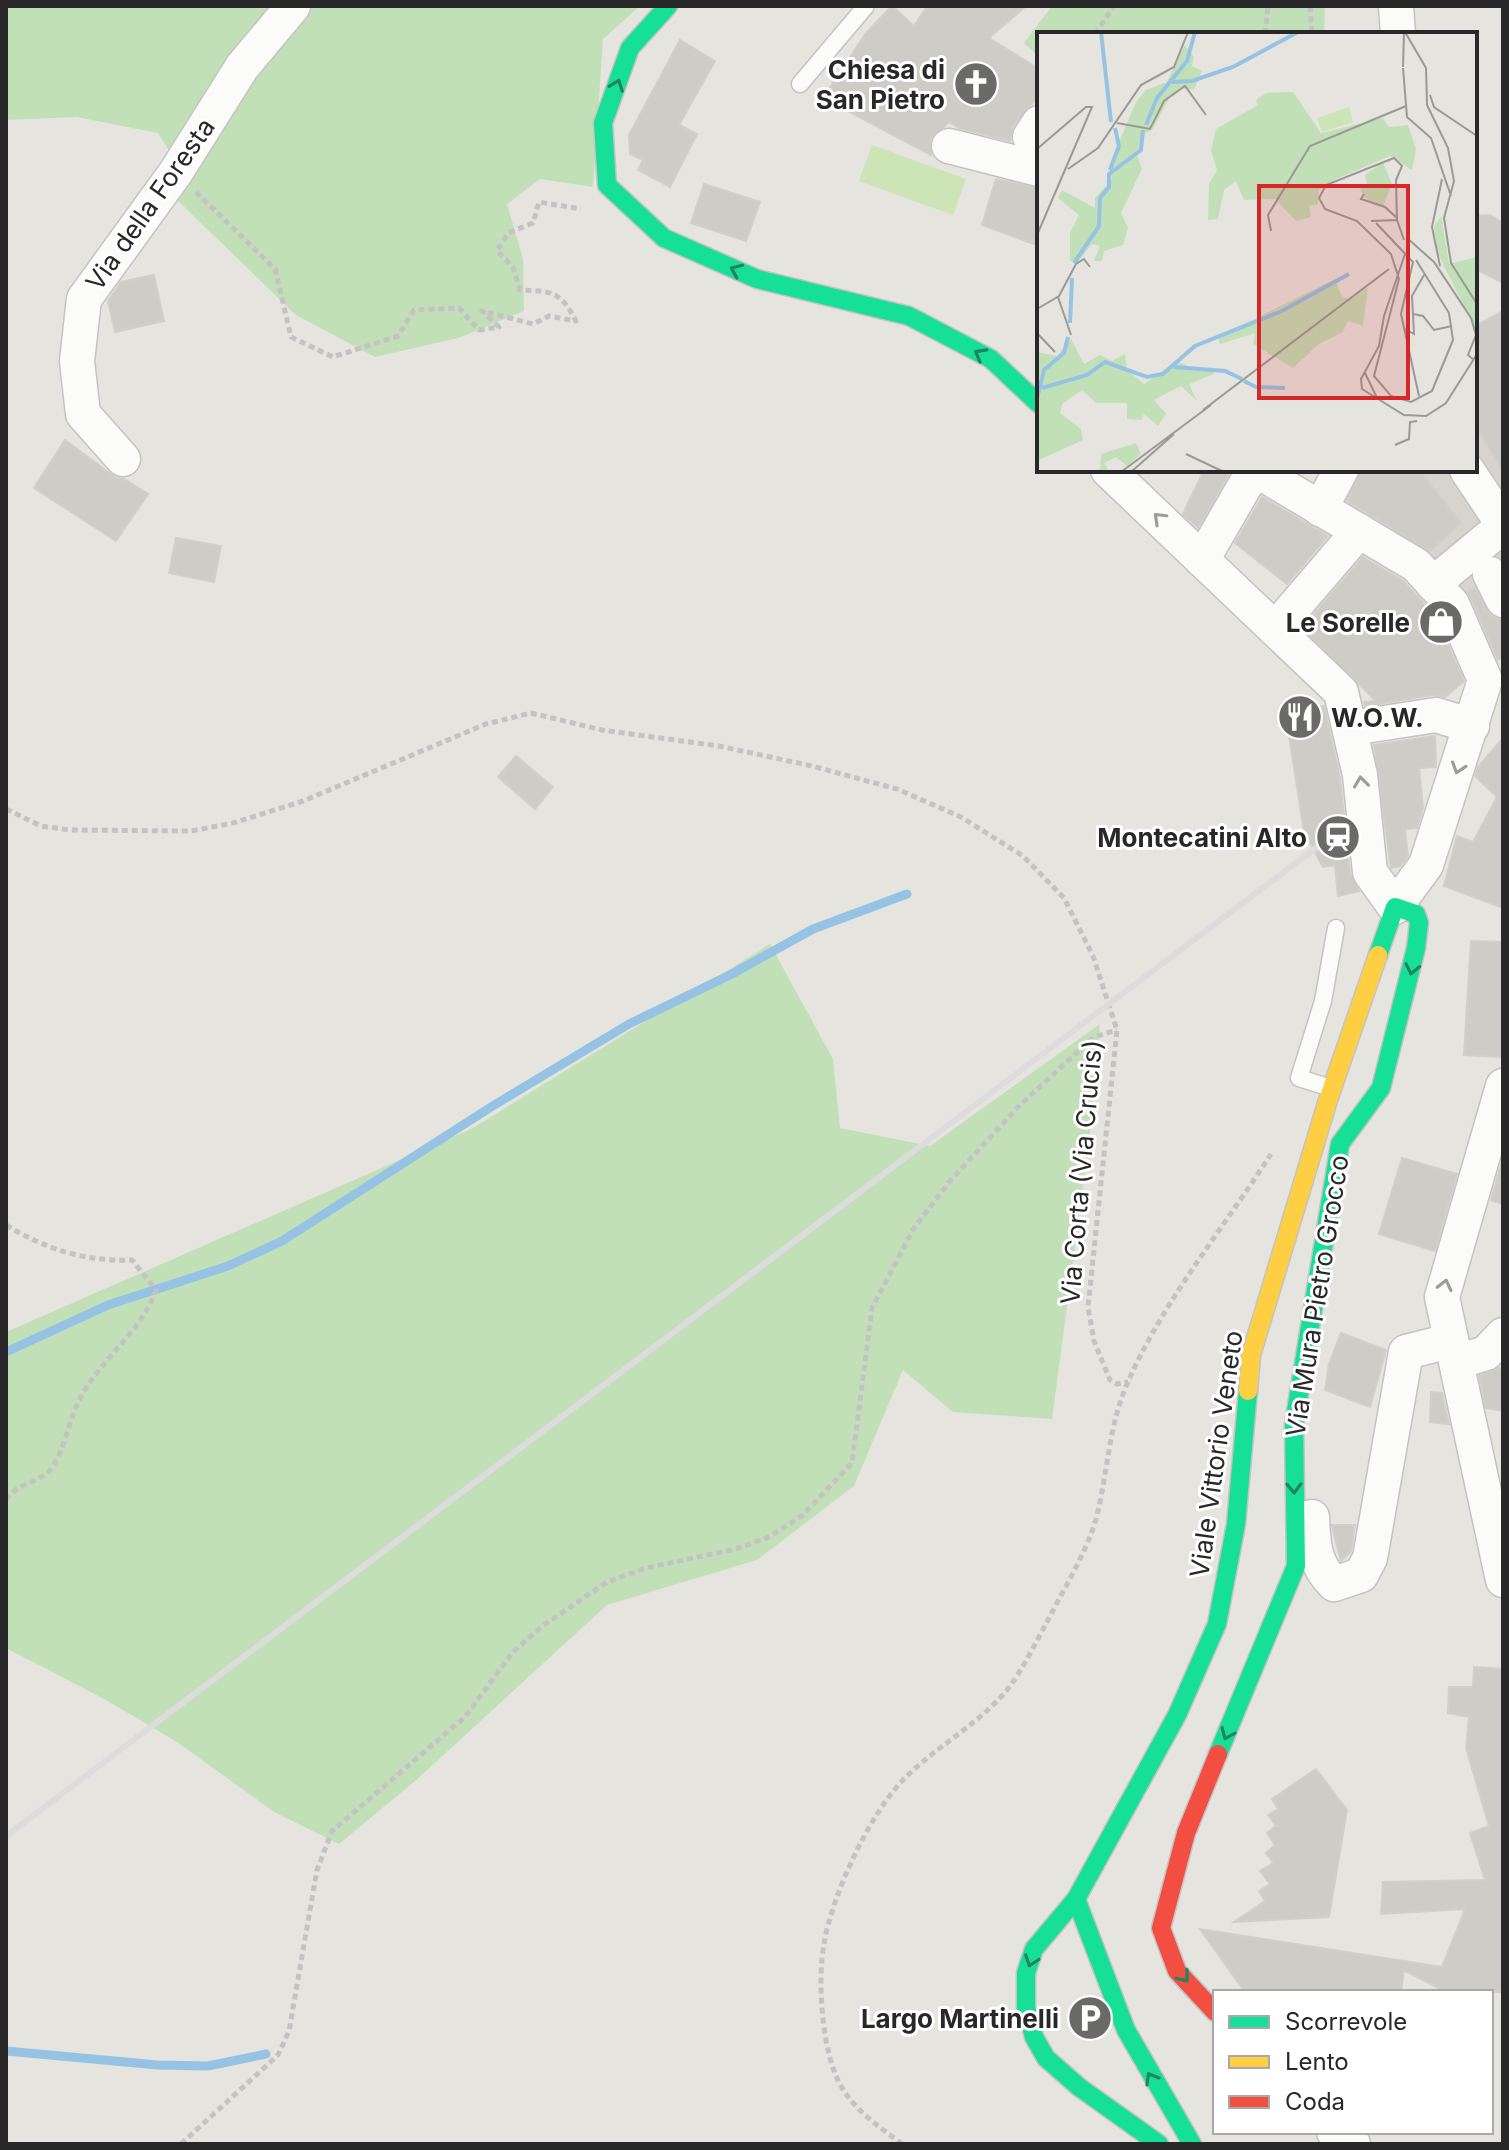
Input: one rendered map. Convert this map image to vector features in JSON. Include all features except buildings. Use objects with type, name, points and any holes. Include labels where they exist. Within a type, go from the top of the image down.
[{"type":"street","name":"Via della Foresta","points":[[123,459],[83,414],[77,361],[84,299],[176,172],[242,67],[293,6]]},
{"type":"street","points":[[668,6],[630,48],[603,123],[607,185],[664,238],[757,279],[909,316],[991,359],[1037,402]]},
{"type":"street","points":[[1396,6],[1398,32]]},
{"type":"street","points":[[1037,126],[1030,137],[1037,141]]},
{"type":"street","points":[[949,146],[1037,168]]},
{"type":"street","points":[[1110,472],[1341,692],[1352,728],[1370,872],[1395,907],[1426,865],[1472,726],[1492,699],[1485,680],[1433,584],[1359,531],[1258,472]]},
{"type":"street","points":[[1202,560],[1254,472]]},
{"type":"street","points":[[1320,509],[1340,472]]},
{"type":"street","points":[[1433,584],[1502,522],[1468,472]]},
{"type":"street","points":[[1275,629],[1359,531]]},
{"type":"street","points":[[1352,728],[1436,715],[1472,726]]},
{"type":"street","name":"Viale Vittorio Veneto","points":[[1159,2144],[1058,2071],[1046,2058],[1034,2037],[1025,1996],[1028,1963],[1034,1949],[1076,1899],[1177,1715],[1217,1624],[1236,1524],[1251,1355],[1332,1088],[1395,907]]},
{"type":"street","name":"Via Mura Pietro Grocco","points":[[1213,2010],[1177,1971],[1161,1928],[1186,1833],[1296,1566],[1294,1424],[1340,1144],[1381,1088],[1416,948],[1419,923],[1416,914],[1395,907]]},
{"type":"street","points":[[1503,1086],[1442,1297],[1503,1580]]},
{"type":"street","points":[[1307,1349],[1313,1549],[1322,1571],[1334,1584],[1361,1575],[1370,1558],[1406,1352],[1486,1353],[1503,1335]]},
{"type":"street","points":[[1471,1432],[1503,1499]]},
{"type":"street","points":[[1076,1899],[1126,2030],[1150,2077],[1192,2144]]},
{"type":"lane","points":[[800,84],[866,6]]},
{"type":"lane","points":[[1332,1088],[1299,1078],[1323,1001],[1336,928]]},
{"type":"path","points":[[1096,32],[1114,6]]},
{"type":"path","points":[[1265,32],[1268,6]]},
{"type":"path","points":[[1310,6],[1312,32]]},
{"type":"path","points":[[176,172],[275,269],[291,337],[333,357],[398,336],[414,310],[459,308],[479,330],[499,327],[482,311],[533,324],[549,316],[576,321],[566,301],[551,291],[520,290],[513,267],[497,251],[508,233],[533,223],[539,202],[586,210]]},
{"type":"path","points":[[6,809],[41,826],[70,830],[191,831],[233,823],[303,801],[486,724],[531,713],[602,730],[667,737],[750,752],[897,789],[930,801],[994,835],[1023,856],[1064,898],[1093,956],[1117,1030]]},
{"type":"path","name":"Via Corta (Via Crucis)","points":[[181,2144],[278,2055],[289,2031],[317,1870],[332,1831],[465,1717],[512,1653],[541,1627],[596,1590],[646,1568],[736,1549],[769,1537],[803,1515],[852,1463],[872,1308],[914,1228],[1020,1105],[1094,1037],[1117,1030],[1088,1307],[1103,1368],[1117,1384],[1128,1382]]},
{"type":"path","points":[[902,2144],[866,2116],[841,2087],[830,2055],[822,1995],[824,1944],[841,1891],[870,1827],[904,1778],[1007,1690],[1045,1625],[1095,1519],[1109,1437],[1128,1382],[1174,1296],[1221,1232],[1279,1141]]},
{"type":"path","points":[[6,1225],[40,1246],[104,1261],[132,1260],[156,1290],[136,1328],[117,1345],[82,1394],[50,1470],[11,1491],[6,1500]]},
{"type":"green space","points":[[6,6],[640,6],[603,39],[593,187],[540,179],[507,204],[523,259],[524,311],[458,338],[375,357],[296,315],[177,200],[172,156],[158,133],[77,117],[6,120]]},
{"type":"green space","points":[[1052,6],[1325,6],[1324,32],[1037,32],[1037,55],[1024,43]]},
{"type":"green space","points":[[872,145],[966,179],[953,215],[859,181]]},
{"type":"green space","points":[[770,944],[833,1059],[840,1128],[930,1146],[1100,1024],[1092,1119],[1052,1419],[953,1412],[903,1370],[854,1486],[757,1560],[607,1605],[414,1782],[339,1844],[274,1812],[177,1742],[106,1700],[6,1648],[6,1332],[473,1128]]},
{"type":"shaded area","points":[[1477,427],[1503,472],[1503,562],[1492,567],[1487,582],[1455,600],[1421,559],[1460,523],[1421,472],[1477,472]]},
{"type":"waterway","points":[[6,1352],[108,1305],[228,1266],[282,1241],[491,1107],[629,1024],[732,974],[813,929],[907,894]]},
{"type":"waterway","points":[[6,2051],[158,2065],[208,2066],[266,2054]]},
{"type":"railway","points":[[6,1836],[1321,844]]},
{"type":"traffic: fast","points":[[668,6],[630,48],[603,123],[607,185],[664,238],[757,279],[909,316],[991,359],[1037,402]]},
{"type":"traffic: fast","points":[[1218,1754],[1296,1566],[1294,1424],[1340,1144],[1381,1088],[1416,948],[1419,923],[1416,914],[1395,907],[1378,955]]},
{"type":"traffic: fast","points":[[1159,2144],[1079,2087],[1046,2058],[1034,2037],[1026,2007],[1026,1973],[1034,1949],[1076,1899],[1177,1715],[1217,1624],[1236,1524],[1248,1391]]},
{"type":"traffic: fast","points":[[1076,1899],[1126,2030],[1192,2144]]},
{"type":"traffic: slow","points":[[1248,1391],[1251,1355],[1328,1100],[1378,955]]},
{"type":"traffic: jam","points":[[1213,2010],[1177,1971],[1161,1928],[1186,1833],[1218,1754]]},
{"type":"place","name":"Chiesa di San Pietro","points":[[976,84]]},
{"type":"place","name":"Le Sorelle","points":[[1441,622]]},
{"type":"place","name":"W.O.W.","points":[[1300,717]]},
{"type":"place","name":"Montecatini Alto","points":[[1338,837]]},
{"type":"place","name":"Largo Martinelli","points":[[1090,2018]]}]
